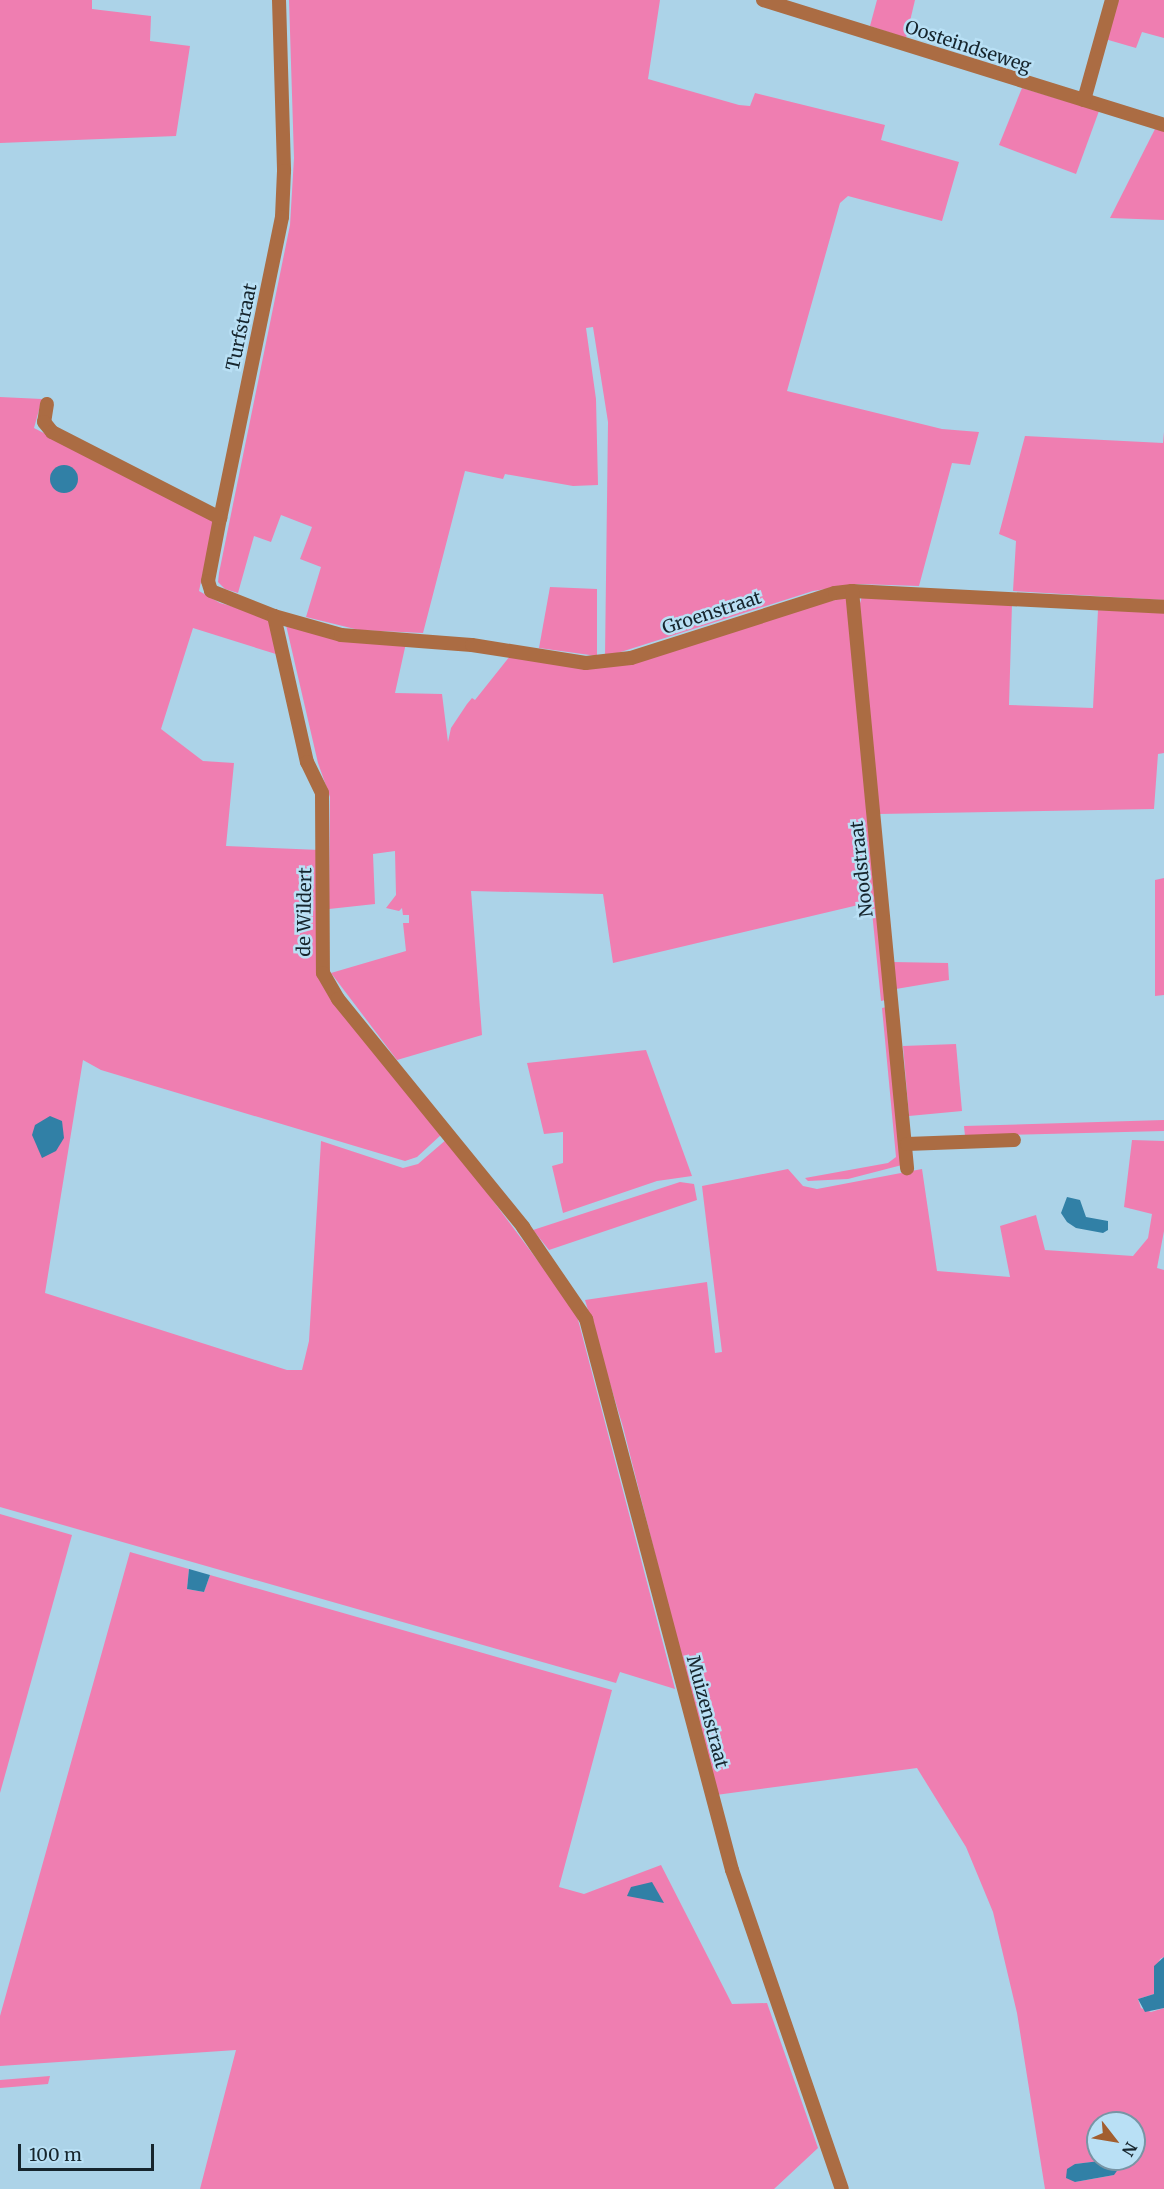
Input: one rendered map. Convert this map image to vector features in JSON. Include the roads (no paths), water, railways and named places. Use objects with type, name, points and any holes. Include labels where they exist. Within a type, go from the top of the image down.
[{"type":"street","name":"Turfstraat","points":[[274,616],[211,591],[208,581],[282,217],[284,102],[279,0]]},
{"type":"street","points":[[1084,100],[1112,0]]},
{"type":"street","name":"Oosteindseweg","points":[[771,1],[1164,125]]},
{"type":"street","points":[[47,404],[44,422],[52,432],[220,518]]},
{"type":"street","name":"Groenstraat","points":[[274,616],[341,634],[607,662],[852,591],[1164,607]]},
{"type":"street","name":"Noodstraat","points":[[852,591],[907,1144],[907,1168]]},
{"type":"street","name":"de Wildert","points":[[274,616],[307,762],[322,793],[323,973],[338,999],[539,1249]]},
{"type":"street","points":[[907,1144],[1014,1140]]},
{"type":"street","name":"Muizenstraat","points":[[539,1249],[586,1318],[732,1870],[842,2189]]},
{"type":"water","points":[[64,465],[74,469],[78,479],[74,489],[64,493],[54,489],[50,479],[54,469]]},
{"type":"water","points":[[50,1116],[62,1121],[64,1138],[56,1151],[42,1158],[32,1135],[35,1125]]},
{"type":"water","points":[[1067,1197],[1080,1200],[1086,1217],[1108,1221],[1108,1230],[1103,1233],[1076,1228],[1067,1222],[1061,1213]]},
{"type":"water","points":[[189,1569],[210,1575],[204,1592],[187,1589]]},
{"type":"water","points":[[652,1882],[664,1903],[627,1896],[631,1887]]},
{"type":"water","points":[[1164,1957],[1164,2008],[1145,2012],[1138,1999],[1154,1994],[1154,1966]]},
{"type":"water","points":[[1086,2163],[1086,2171],[1117,2171],[1114,2175],[1075,2182],[1066,2178],[1067,2169],[1075,2164]]}]
